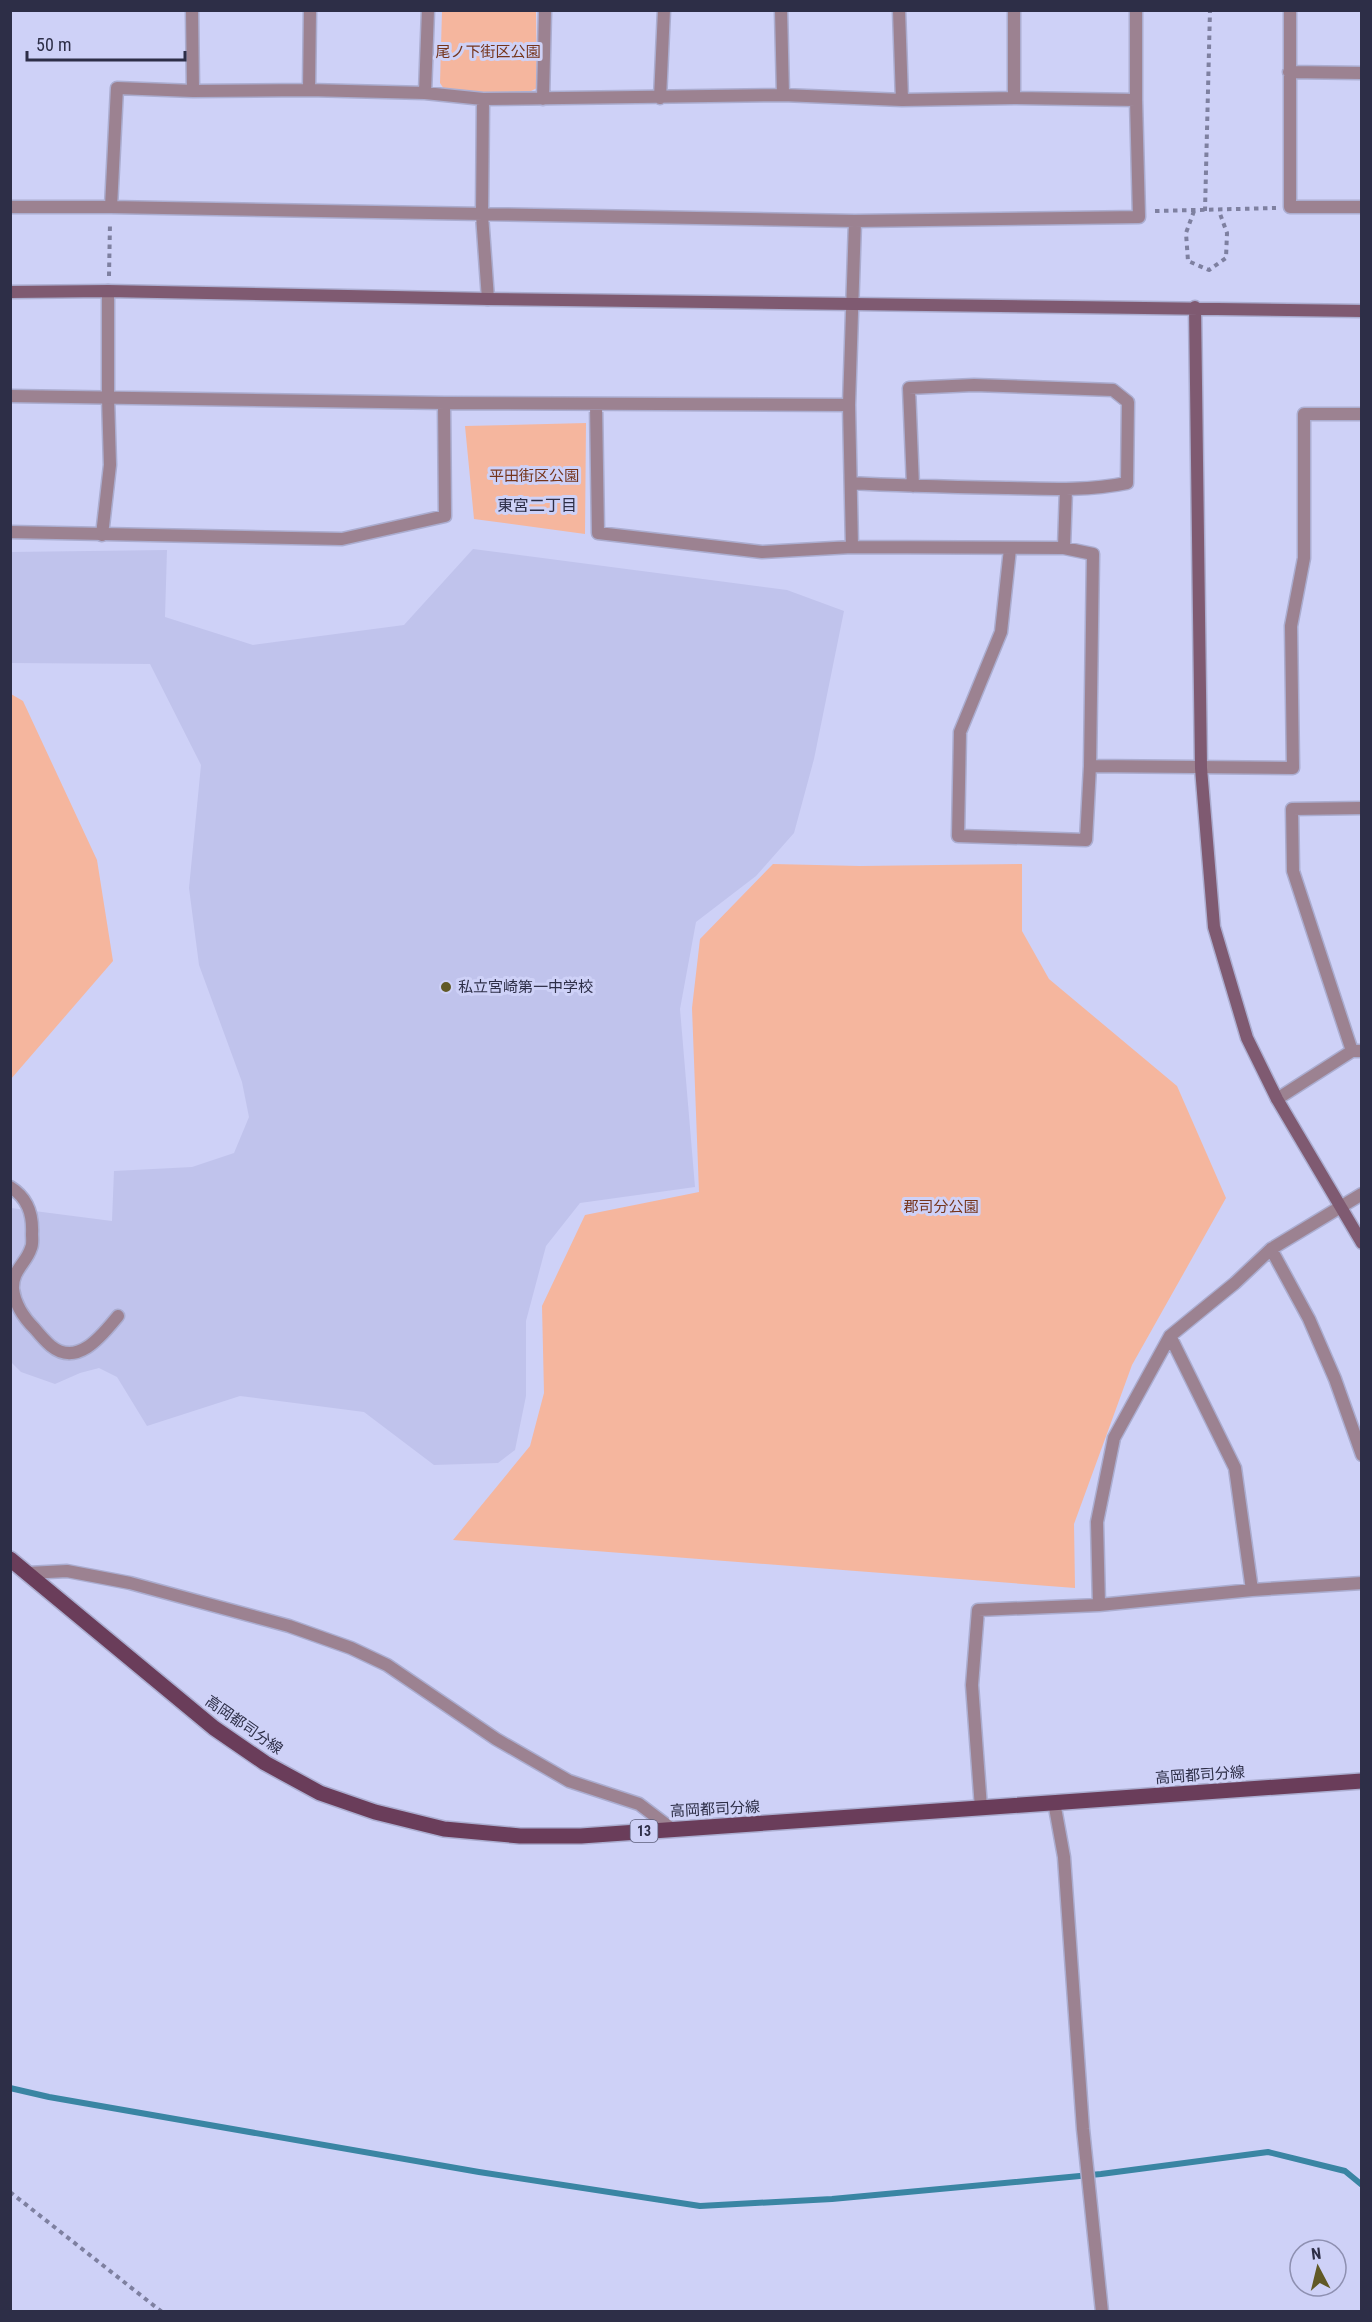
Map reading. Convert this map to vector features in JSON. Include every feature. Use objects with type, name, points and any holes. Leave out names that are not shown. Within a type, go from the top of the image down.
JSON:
[{"type":"main road","name":"高岡都司分線","points":[[10,1559],[214,1728],[265,1763],[320,1793],[375,1812],[444,1829],[520,1836],[581,1836],[1362,1781]]},
{"type":"street","points":[[192,10],[193,91]]},
{"type":"street","points":[[309,90],[310,10]]},
{"type":"street","points":[[425,93],[428,10]]},
{"type":"street","points":[[543,99],[544,10]]},
{"type":"street","points":[[660,98],[664,10]]},
{"type":"street","points":[[781,10],[783,95]]},
{"type":"street","points":[[899,10],[902,100]]},
{"type":"street","points":[[1014,10],[1014,98]]},
{"type":"street","points":[[10,207],[855,221],[1139,218],[1136,10]]},
{"type":"street","points":[[1290,10],[1290,207],[1362,207]]},
{"type":"street","points":[[1289,72],[1362,73]]},
{"type":"street","points":[[111,207],[117,88],[425,93],[483,99],[783,95],[902,100],[1014,98],[1136,100]]},
{"type":"street","points":[[483,99],[482,215],[488,299]]},
{"type":"street","points":[[852,547],[849,405],[855,221]]},
{"type":"street","points":[[10,292],[108,291],[853,305],[1195,307],[1362,311]]},
{"type":"street","points":[[102,534],[110,465],[108,291]]},
{"type":"street","points":[[1195,307],[1201,768],[1214,927],[1247,1038],[1277,1099],[1362,1244]]},
{"type":"street","points":[[851,483],[913,486],[1066,489],[1103,488],[1127,483],[1128,402],[1113,390],[974,385],[909,388],[913,486]]},
{"type":"street","points":[[10,396],[444,403],[849,405]]},
{"type":"street","points":[[10,532],[342,539],[445,516],[444,403]]},
{"type":"street","points":[[596,404],[598,533],[762,552],[852,547],[1064,548],[1093,554],[1090,766],[1086,840],[958,836],[960,732],[1001,632],[1010,549]]},
{"type":"street","points":[[1090,766],[1293,768],[1290,626],[1304,558],[1304,414],[1362,414]]},
{"type":"street","points":[[1064,548],[1066,489]]},
{"type":"street","points":[[1277,1099],[1357,1051],[1293,871],[1292,809],[1362,808]]},
{"type":"street","points":[[10,1187],[24,1197],[33,1225],[32,1248],[16,1271],[13,1291],[27,1322],[52,1347],[63,1352],[74,1353],[96,1342],[118,1316]]},
{"type":"street","points":[[1099,1605],[1097,1522],[1114,1438],[1170,1335],[1235,1283],[1271,1249],[1362,1194]]},
{"type":"street","points":[[1271,1249],[1309,1319],[1335,1379],[1362,1455]]},
{"type":"street","points":[[1170,1335],[1235,1468],[1252,1590]]},
{"type":"street","points":[[28,1573],[67,1571],[130,1582],[289,1626],[351,1648],[387,1665],[496,1739],[558,1775],[639,1804],[672,1829]]},
{"type":"street","points":[[981,1808],[972,1685],[978,1610],[1099,1605],[1252,1590],[1362,1583]]},
{"type":"street","points":[[1054,1802],[1064,1857],[1083,2129],[1102,2312]]},
{"type":"path","points":[[1205,211],[1210,10]]},
{"type":"path","points":[[108,291],[111,207]]},
{"type":"path","points":[[1139,212],[1290,207]]},
{"type":"path","points":[[1194,211],[1186,233],[1188,261],[1209,270],[1226,258],[1227,232],[1219,211]]},
{"type":"path","points":[[10,2192],[162,2312]]},
{"type":"shaded area","name":"私立宮崎第一中学校","points":[[473,549],[787,590],[844,611],[814,759],[794,833],[756,876],[696,922],[680,1009],[695,1187],[580,1203],[546,1246],[526,1321],[526,1396],[515,1450],[498,1463],[434,1465],[364,1412],[240,1396],[147,1426],[117,1377],[99,1368],[55,1384],[21,1372],[11,1362],[11,1208],[112,1221],[114,1171],[192,1167],[234,1153],[249,1117],[242,1082],[199,965],[189,888],[201,765],[150,664],[11,663],[10,552],[167,550],[165,617],[253,645],[404,625]]},
{"type":"green space","name":"尾ノ下街区公園","points":[[442,11],[536,11],[537,88],[527,93],[446,92],[440,83]]},
{"type":"green space","name":"平田街区公園","points":[[586,423],[585,534],[474,519],[465,426]]},
{"type":"green space","points":[[11,694],[23,701],[97,860],[113,961],[11,1079]]},
{"type":"green space","name":"郡司分公園","points":[[773,864],[860,866],[1022,864],[1022,931],[1049,979],[1177,1086],[1226,1198],[1132,1365],[1074,1524],[1075,1588],[453,1540],[530,1446],[544,1393],[542,1306],[585,1215],[699,1192],[692,1008],[700,939]]},
{"type":"waterway","points":[[10,2088],[49,2097],[479,2172],[700,2206],[832,2199],[1101,2174],[1268,2152],[1345,2171],[1362,2185]]},
{"type":"place","name":"私立宮崎第一中学校","points":[[446,987]]},
{"type":"district","name":"東宮二丁目","points":[[537,505]]}]
